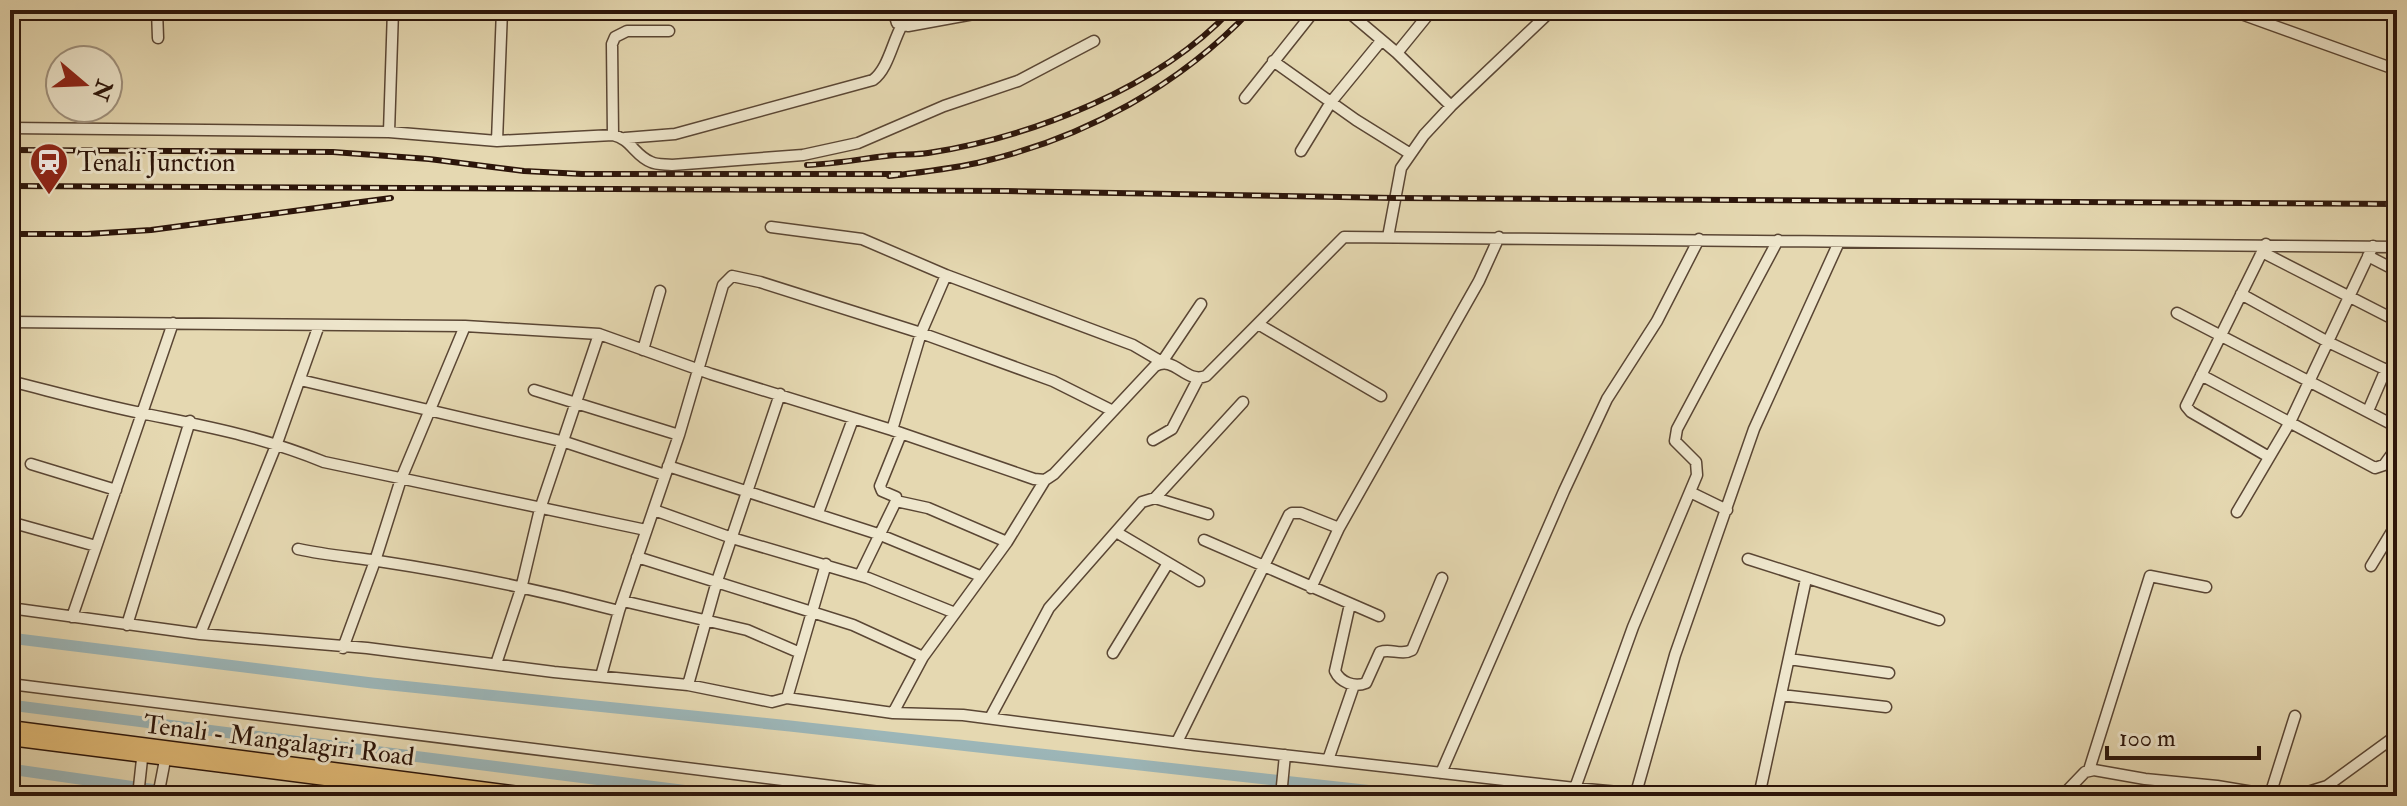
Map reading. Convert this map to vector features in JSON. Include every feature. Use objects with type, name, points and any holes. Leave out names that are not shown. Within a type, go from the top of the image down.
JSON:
[{"type":"main road","name":"Tenali - Mangalagiri Road","points":[[10,727],[143,754]]},
{"type":"main road","name":"Tenali - Mangalagiri Road","points":[[10,739],[542,796]]},
{"type":"main road","name":"Tenali - Mangalagiri Road","points":[[166,756],[458,796]]},
{"type":"street","points":[[157,10],[158,38]]},
{"type":"street","points":[[389,132],[393,10]]},
{"type":"street","points":[[497,141],[502,10]]},
{"type":"street","points":[[893,10],[894,19],[902,25]]},
{"type":"street","points":[[10,128],[389,132],[497,141],[675,134],[873,80],[882,73],[891,44],[902,25],[935,16],[984,10]]},
{"type":"street","points":[[1245,98],[1315,10]]},
{"type":"street","points":[[1346,10],[1359,14],[1381,41],[1451,106]]},
{"type":"street","points":[[1397,53],[1432,10]]},
{"type":"street","points":[[1388,237],[1401,168],[1409,153],[1451,106],[1552,10]]},
{"type":"street","points":[[2230,10],[2397,70]]},
{"type":"street","points":[[669,31],[627,31],[615,37],[612,44],[619,137],[653,163],[672,165],[803,155],[858,143],[931,111],[1018,81],[1094,41]]},
{"type":"street","points":[[1301,151],[1331,102],[1381,41]]},
{"type":"street","points":[[1273,61],[1409,153]]},
{"type":"street","points":[[771,227],[849,236],[883,247],[946,275],[1133,345],[1198,379],[1206,376],[1344,237],[1778,240],[2371,251],[2397,247]]},
{"type":"street","points":[[1311,588],[1339,528],[1479,281],[1499,237]]},
{"type":"street","points":[[1441,773],[1607,399],[1663,311],[1699,239]]},
{"type":"street","points":[[1575,788],[1633,627],[1698,468],[1675,441],[1677,429],[1778,240]]},
{"type":"street","points":[[1636,793],[1675,655],[1757,420],[1839,242]]},
{"type":"street","points":[[2264,248],[2186,402],[2188,410],[2269,457]]},
{"type":"street","points":[[2264,248],[2397,321]]},
{"type":"street","points":[[2371,251],[2397,271]]},
{"type":"street","points":[[2237,512],[2290,422],[2371,251]]},
{"type":"street","points":[[860,575],[896,501],[895,496],[882,491],[880,486],[897,432],[921,333],[946,275]]},
{"type":"street","points":[[601,676],[621,606],[679,435],[723,285],[732,276],[921,333],[1053,381],[1113,411]]},
{"type":"street","points":[[643,350],[660,291]]},
{"type":"street","points":[[2241,294],[2328,342],[2394,371],[2368,411]]},
{"type":"street","points":[[893,713],[923,657],[1007,542],[1045,480],[1162,362],[1201,304]]},
{"type":"street","points":[[2177,313],[2397,427]]},
{"type":"street","points":[[10,322],[465,326],[599,334],[1034,479],[1045,480]]},
{"type":"street","points":[[72,617],[173,323]]},
{"type":"street","points":[[1258,324],[1381,396]]},
{"type":"street","points":[[200,634],[277,443],[319,325]]},
{"type":"street","points":[[343,648],[401,479],[465,326]]},
{"type":"street","points":[[496,664],[521,589],[540,509],[599,334]]},
{"type":"street","points":[[2201,375],[2375,468],[2384,465],[2397,447]]},
{"type":"street","points":[[1153,440],[1172,429],[1198,379]]},
{"type":"street","points":[[300,380],[565,442],[746,491],[878,534],[980,576]]},
{"type":"street","points":[[10,381],[277,443],[324,462],[646,530]]},
{"type":"street","points":[[534,390],[679,435]]},
{"type":"street","points":[[688,685],[717,581],[780,394]]},
{"type":"street","points":[[990,718],[1049,608],[1142,502],[1155,498],[1243,402]]},
{"type":"street","points":[[818,513],[853,419]]},
{"type":"street","points":[[127,625],[190,421]]},
{"type":"street","points":[[31,464],[116,490]]},
{"type":"street","points":[[1690,492],[1727,510]]},
{"type":"street","points":[[1155,498],[1208,514]]},
{"type":"street","points":[[896,501],[928,508],[1007,542]]},
{"type":"street","points":[[654,510],[732,538],[860,575],[955,613]]},
{"type":"street","points":[[1177,742],[1292,513],[1301,513],[1339,528]]},
{"type":"street","points":[[10,522],[96,546]]},
{"type":"street","points":[[2371,566],[2397,523]]},
{"type":"street","points":[[1116,532],[1199,581]]},
{"type":"street","points":[[1204,540],[1379,616]]},
{"type":"street","points":[[298,549],[705,620],[747,630],[798,652]]},
{"type":"street","points":[[637,557],[853,625],[923,657]]},
{"type":"street","points":[[1748,559],[1939,620]]},
{"type":"street","points":[[1113,653],[1168,563]]},
{"type":"street","points":[[787,698],[826,564]]},
{"type":"street","points":[[2062,796],[2089,770],[2150,576],[2206,587]]},
{"type":"street","points":[[1350,604],[1335,671],[1341,680],[1354,685],[1366,683],[1380,652],[1406,653],[1412,650],[1442,578]]},
{"type":"street","points":[[1759,796],[1806,579]]},
{"type":"street","points":[[10,608],[200,634],[367,648],[688,685],[772,702],[787,698],[893,713],[990,718],[1328,760],[1662,796]]},
{"type":"street","points":[[1789,659],[1889,673]]},
{"type":"street","points":[[10,684],[912,796]]},
{"type":"street","points":[[1328,760],[1354,685]]},
{"type":"street","points":[[1781,695],[1886,707]]},
{"type":"street","points":[[2089,770],[2227,792],[2274,795],[2295,716]]},
{"type":"street","points":[[2295,796],[2327,786],[2397,735]]},
{"type":"street","points":[[138,796],[143,754]]},
{"type":"street","points":[[1281,796],[1285,755]]},
{"type":"street","points":[[158,796],[166,756]]},
{"type":"street","points":[[2327,786],[2348,796]]},
{"type":"street","points":[[1997,796],[2021,796]]},
{"type":"waterway","points":[[10,638],[372,683],[1418,796]]},
{"type":"waterway","points":[[10,705],[728,796]]},
{"type":"waterway","points":[[10,769],[198,796]]},
{"type":"railway","points":[[807,165],[928,153],[1009,135],[1050,121],[1091,105],[1167,63],[1201,38],[1231,10]]},
{"type":"railway","points":[[889,176],[985,161],[1023,151],[1095,122],[1129,105],[1194,62],[1251,10]]},
{"type":"railway","points":[[10,150],[333,152],[582,174],[900,174]]},
{"type":"railway","points":[[10,186],[1006,191],[1395,198],[2397,204]]},
{"type":"railway","points":[[10,234],[151,230],[391,198]]},
{"type":"place","name":"Tenali Junction","points":[[49,196]]}]
